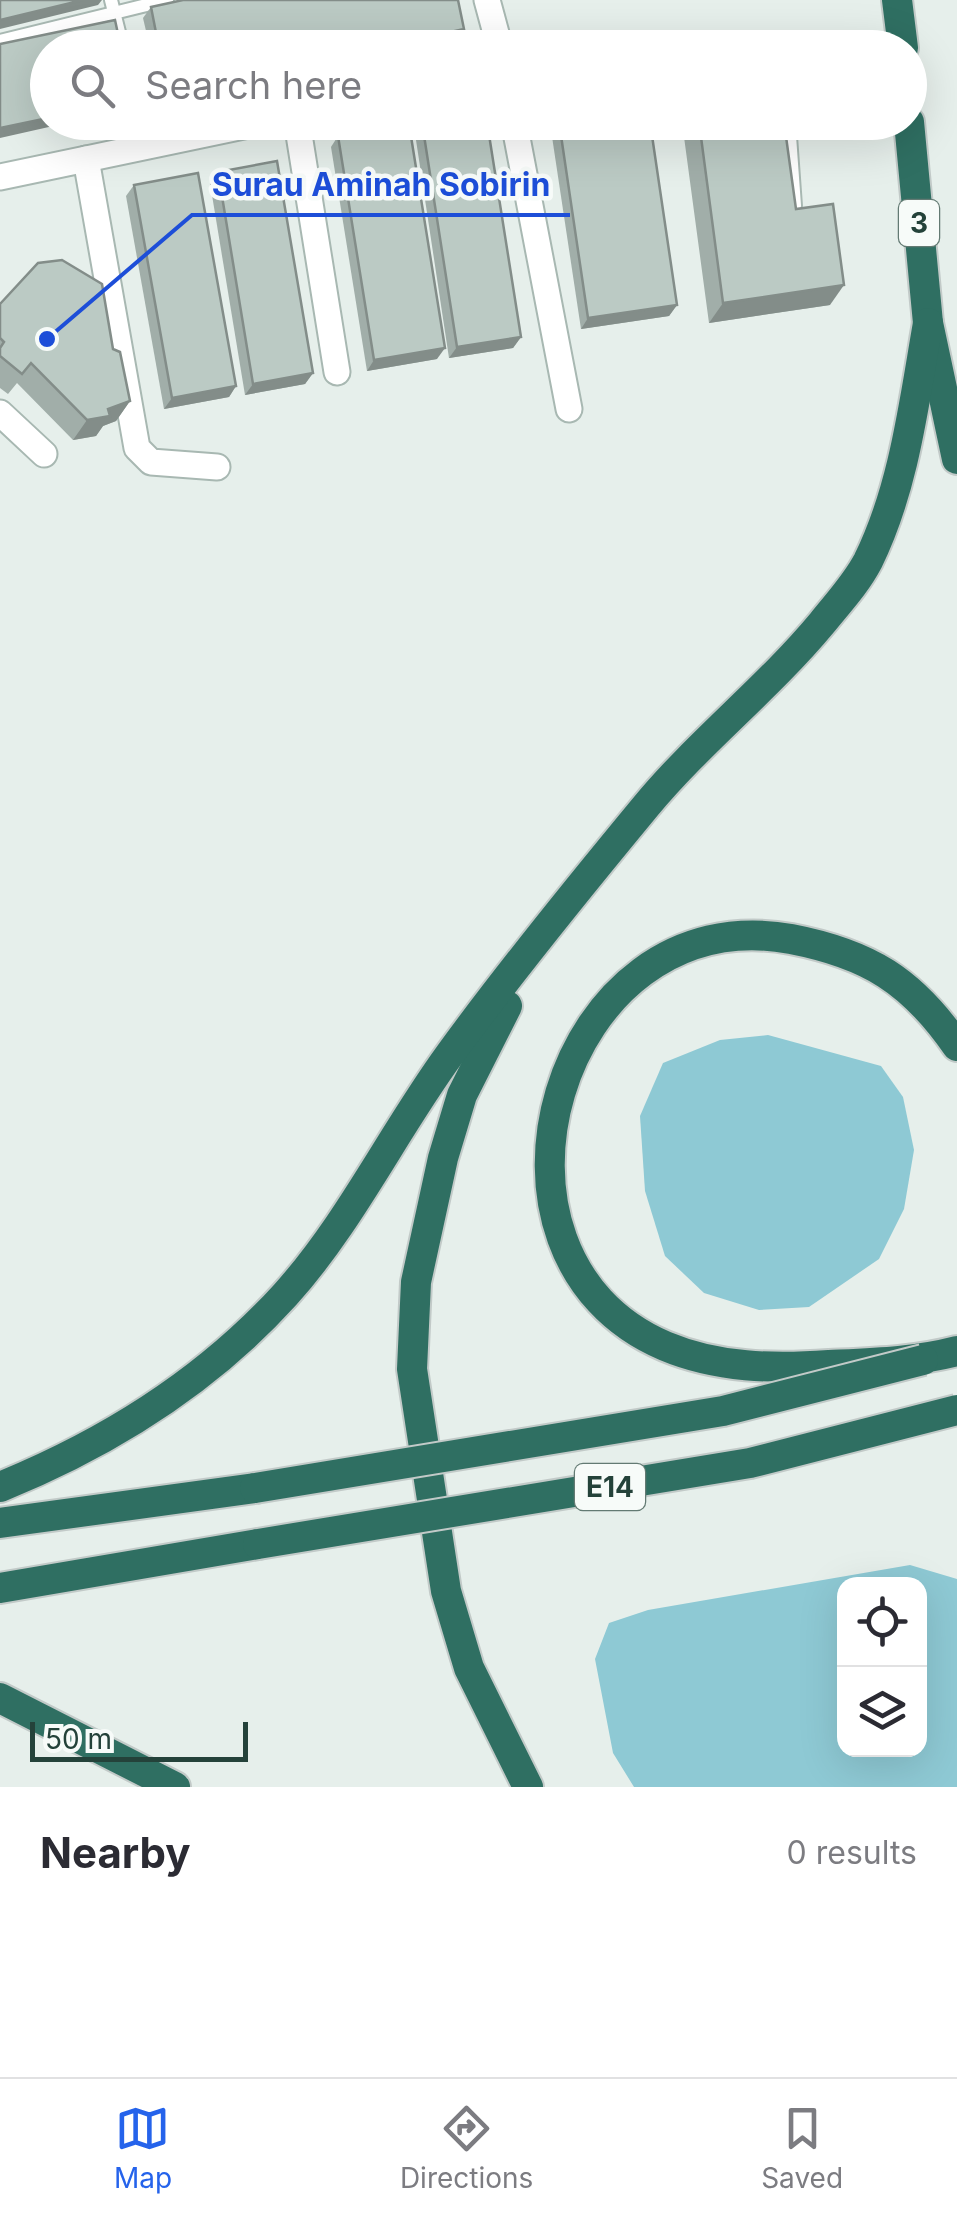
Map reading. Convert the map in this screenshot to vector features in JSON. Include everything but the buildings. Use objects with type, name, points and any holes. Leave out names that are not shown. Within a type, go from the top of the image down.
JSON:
[{"type":"highway","points":[[897,0],[900,30]]},
{"type":"highway","name":"3","points":[[911,140],[928,323],[957,460]]},
{"type":"highway","points":[[0,1486],[63,1461],[152,1411],[226,1351],[285,1295],[343,1218],[449,1056],[565,904],[647,804],[804,646],[867,563],[896,483],[928,323]]},
{"type":"highway","points":[[528,1787],[469,1668],[446,1592],[412,1369],[416,1282],[462,1095],[485,1043],[565,904]]},
{"type":"highway","points":[[957,1046],[931,1008],[906,984],[823,945],[768,935],[723,936],[638,972],[603,1010],[574,1051],[556,1098],[548,1141],[551,1189],[578,1267],[601,1300],[628,1325],[666,1347],[707,1359],[779,1368],[923,1360],[957,1351]]},
{"type":"highway","name":"E14","points":[[0,1523],[254,1488],[723,1411],[923,1360]]},
{"type":"highway","name":"E14","points":[[0,1588],[750,1464],[957,1410]]},
{"type":"highway","points":[[0,1698],[174,1787]]},
{"type":"street","points":[[487,0],[495,30]]},
{"type":"street","points":[[0,176],[86,159],[131,140]]},
{"type":"street","points":[[300,140],[337,372]]},
{"type":"street","points":[[517,140],[568,409]]},
{"type":"street","points":[[86,159],[138,448],[151,462],[217,467]]},
{"type":"street","points":[[0,413],[44,454]]},
{"type":"lane","points":[[36,30],[112,7],[168,0]]},
{"type":"lane","points":[[0,41],[30,32]]},
{"type":"lane","points":[[790,140],[795,206]]},
{"type":"water","points":[[768,1035],[881,1066],[903,1097],[914,1150],[904,1209],[879,1259],[809,1307],[759,1310],[704,1293],[665,1256],[645,1191],[640,1116],[663,1063],[720,1040]]},
{"type":"water","points":[[910,1565],[957,1579],[957,1787],[634,1787],[613,1753],[595,1659],[609,1623],[648,1610],[837,1578],[837,1757],[927,1757],[927,1577],[840,1577]]},
{"type":"place","name":"Surau Aminah Sobirin","points":[[47,339]]}]
